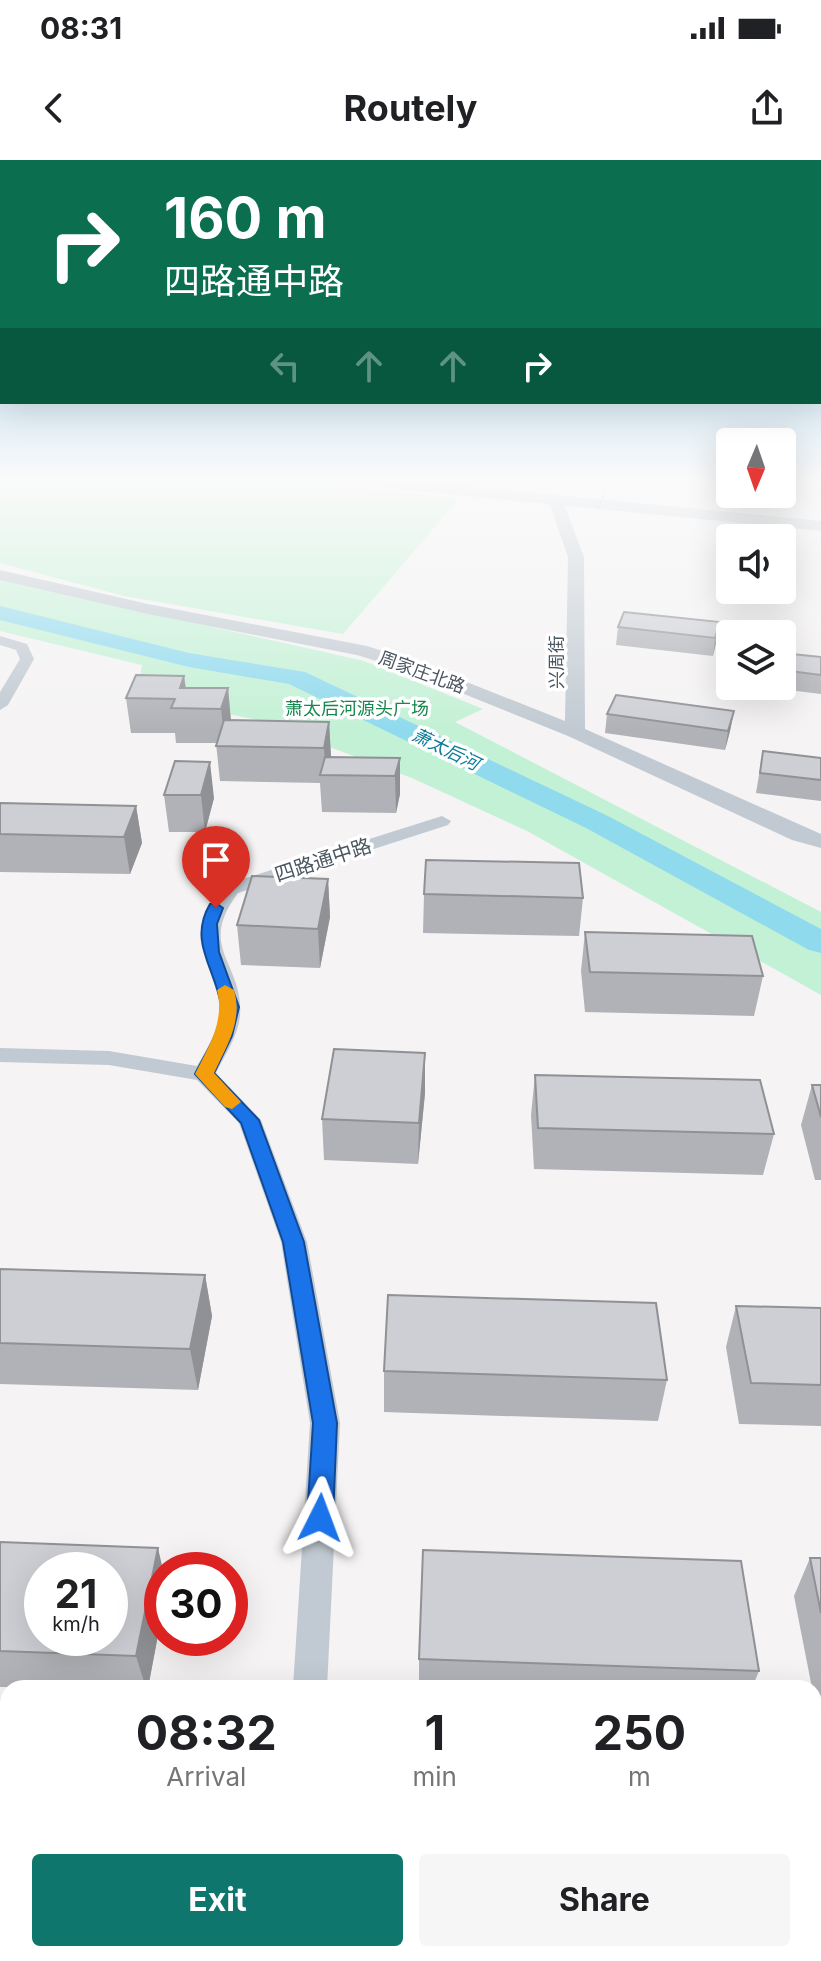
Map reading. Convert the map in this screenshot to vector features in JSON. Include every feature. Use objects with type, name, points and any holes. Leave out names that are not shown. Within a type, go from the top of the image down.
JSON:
[{"type":"street","name":"兴周街","points":[[575,732],[576,563]]},
{"type":"street","name":"周家庄北路","points":[[0,575],[148,609],[361,650],[408,665],[575,732],[800,835],[821,841]]},
{"type":"street","points":[[0,640],[22,647],[27,659],[0,705]]},
{"type":"street","name":"四路通中路","points":[[204,1074],[223,1036],[230,1007],[211,952],[209,924],[216,908],[231,889],[442,821]]},
{"type":"street","points":[[0,1055],[109,1058],[204,1074],[249,1120],[294,1242],[325,1423],[310,1680]]},
{"type":"green space","points":[[0,563],[404,563],[343,634],[124,596]]},
{"type":"green space","name":"萧太后河源头广场","points":[[0,579],[364,661],[483,709],[455,722],[821,912],[821,995],[527,831],[412,778],[258,720],[137,696],[142,665],[0,631]]},
{"type":"building","points":[[624,612],[716,622],[716,635],[715,638],[618,627]]},
{"type":"building","points":[[796,654],[821,657],[821,675],[796,672]]},
{"type":"building","points":[[136,675],[184,676],[180,688],[228,688],[221,709],[171,708],[175,699],[126,698]]},
{"type":"building","points":[[616,695],[734,711],[728,731],[607,714]]},
{"type":"building","points":[[224,720],[329,722],[324,748],[216,746]]},
{"type":"building","points":[[763,751],[821,758],[821,780],[760,773]]},
{"type":"building","points":[[325,757],[400,758],[395,776],[320,775]]},
{"type":"building","points":[[175,761],[210,762],[201,795],[164,795]]},
{"type":"building","points":[[0,803],[136,806],[124,837],[0,834]]},
{"type":"building","points":[[426,860],[579,863],[583,898],[424,894]]},
{"type":"building","points":[[252,876],[328,879],[318,929],[237,925]]},
{"type":"building","points":[[585,932],[752,936],[763,976],[590,972]]},
{"type":"building","points":[[334,1049],[425,1053],[419,1123],[322,1119]]},
{"type":"building","points":[[535,1075],[760,1080],[774,1134],[538,1128]]},
{"type":"building","points":[[812,1085],[821,1085],[821,1117]]},
{"type":"building","points":[[0,1269],[205,1275],[190,1349],[0,1343]]},
{"type":"building","points":[[388,1295],[656,1303],[667,1380],[384,1371]]},
{"type":"building","points":[[736,1306],[821,1308],[821,1385],[751,1383]]},
{"type":"building","points":[[0,1542],[158,1548],[157,1552],[144,1552],[144,1617],[136,1656],[128,1656],[128,1552],[24,1552],[24,1652],[0,1651]]},
{"type":"building","points":[[423,1550],[741,1561],[759,1671],[419,1659]]},
{"type":"building","points":[[810,1558],[821,1558],[821,1613]]},
{"type":"waterway","name":"萧太后河","points":[[0,613],[189,660],[296,677],[597,822],[821,943]]},
{"type":"slow traffic","points":[[225,990],[230,1007],[223,1036],[204,1074],[232,1102]]},
{"type":"route","points":[[216,908],[209,924],[211,952],[230,1007],[223,1036],[204,1074],[249,1120],[294,1242],[325,1423],[320,1518]]}]
